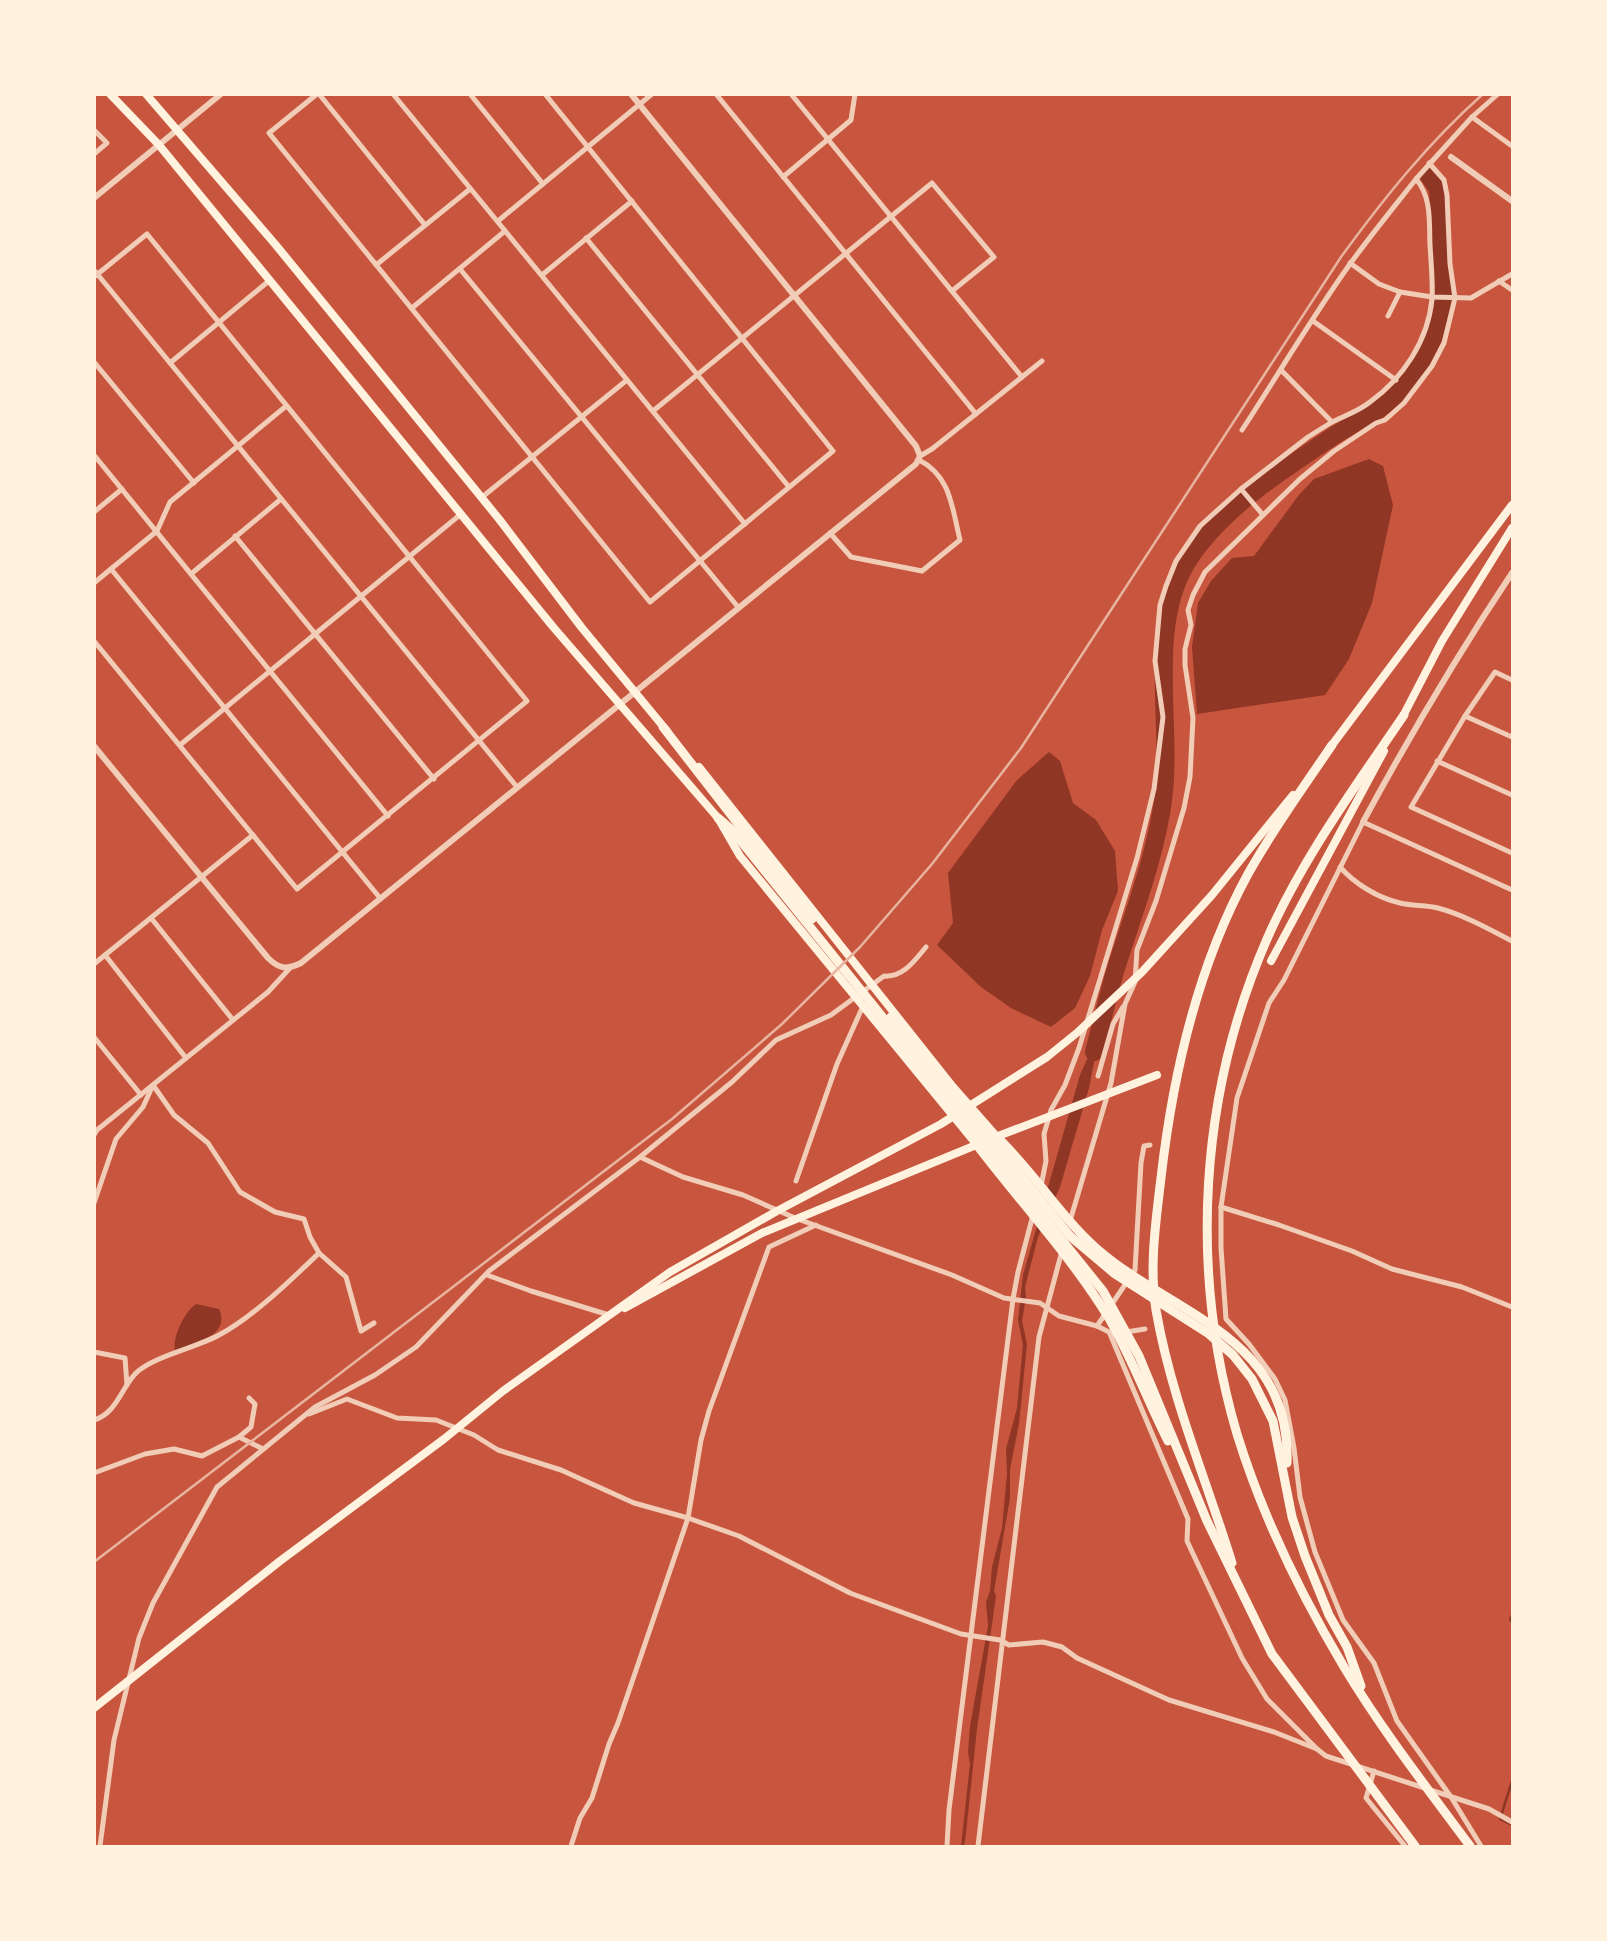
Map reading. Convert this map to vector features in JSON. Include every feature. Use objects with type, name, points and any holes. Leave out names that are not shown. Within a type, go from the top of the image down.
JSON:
[{"type":"highway","points":[[1404,715],[1302,871],[1253,971],[1222,1076],[1214,1115],[1207,1198],[1207,1249],[1212,1314],[1227,1398],[1264,1508],[1345,1668],[1373,1712],[1470,1846]]},
{"type":"highway","points":[[663,727],[825,941],[1102,1291],[1139,1356],[1193,1489]]},
{"type":"highway","points":[[1242,1595],[1184,1416],[1160,1329],[1154,1269],[1158,1200],[1180,1060],[1197,996],[1218,936],[1264,846],[1332,745]]},
{"type":"highway","points":[[718,818],[732,830],[1070,1236],[1115,1274],[1209,1334],[1243,1366],[1273,1420],[1292,1517],[1316,1586],[1347,1647],[1364,1698]]},
{"type":"highway","points":[[997,1137],[1095,1247],[1122,1268],[1206,1320],[1243,1350],[1253,1362],[1270,1387],[1281,1414],[1287,1455],[1286,1487]]},
{"type":"highway","points":[[976,1145],[1067,1257],[1110,1320],[1272,1654],[1415,1846]]},
{"type":"main road","points":[[110,94],[159,145],[554,628],[718,818]]},
{"type":"main road","points":[[146,94],[275,244],[538,568],[582,628],[663,727]]},
{"type":"main road","points":[[94,1707],[503,1391],[670,1272],[954,1116],[1046,1057],[1079,1032],[1142,972],[1212,895],[1332,745],[1513,505]]},
{"type":"main road","points":[[1271,961],[1442,641],[1513,528]]},
{"type":"main road","points":[[825,941],[997,1137]]},
{"type":"main road","points":[[825,941],[976,1145]]},
{"type":"main road","points":[[610,1315],[639,1302],[729,1249],[795,1218],[1157,1074]]},
{"type":"street","points":[[94,198],[221,94]]},
{"type":"street","points":[[425,225],[318,94],[269,133],[650,602],[833,451],[743,336],[545,94]]},
{"type":"street","points":[[393,94],[745,524]]},
{"type":"street","points":[[470,94],[543,184]]},
{"type":"street","points":[[631,94],[916,446],[919,458],[932,467],[944,481],[960,540],[922,571],[851,557],[830,533]]},
{"type":"street","points":[[498,221],[652,94]]},
{"type":"street","points":[[716,94],[976,414]]},
{"type":"street","points":[[792,94],[1022,377]]},
{"type":"street","points":[[783,177],[851,120],[855,94]]},
{"type":"street","points":[[1242,430],[1350,263],[1429,163],[1472,117],[1498,94]]},
{"type":"street","points":[[1472,117],[1513,146]]},
{"type":"street","points":[[94,130],[107,143],[94,154]]},
{"type":"street","points":[[1451,157],[1513,201]]},
{"type":"street","points":[[1098,1076],[1113,1024],[1135,982],[1138,950],[1178,828],[1190,777],[1193,718],[1185,649],[1191,625],[1188,610],[1193,595],[1205,572],[1300,479],[1334,451],[1385,419],[1404,403],[1433,366],[1444,343],[1452,298],[1447,195],[1444,180],[1429,163]]},
{"type":"street","points":[[947,1846],[1018,1272],[1043,1177],[1046,1161],[1044,1134],[1051,1110],[1079,1048],[1137,858],[1154,789],[1163,718],[1155,661],[1160,605],[1176,561],[1200,526],[1241,489],[1308,437],[1368,404],[1396,380],[1418,347],[1435,297],[1429,207],[1425,190],[1416,179]]},
{"type":"street","points":[[653,411],[932,183],[994,257],[952,291]]},
{"type":"street","points":[[376,265],[470,189]]},
{"type":"street","points":[[542,275],[632,201]]},
{"type":"street","points":[[412,308],[505,231]]},
{"type":"street","points":[[94,640],[297,889],[434,779],[479,742],[527,701],[285,407],[147,234],[96,274],[479,742],[517,787]]},
{"type":"street","points":[[586,238],[789,487]]},
{"type":"street","points":[[1350,263],[1378,284],[1400,292],[1435,297],[1471,298],[1513,274]]},
{"type":"street","points":[[460,269],[738,607]]},
{"type":"street","points":[[170,363],[270,280]]},
{"type":"street","points":[[1499,281],[1513,290]]},
{"type":"street","points":[[1388,316],[1400,292]]},
{"type":"street","points":[[1313,321],[1396,380]]},
{"type":"street","points":[[95,1131],[268,992],[290,968],[300,963],[912,468],[919,458],[1042,361]]},
{"type":"street","points":[[94,362],[194,483]]},
{"type":"street","points":[[1281,370],[1332,422]]},
{"type":"street","points":[[481,498],[627,380]]},
{"type":"street","points":[[94,583],[157,531],[170,502],[285,407]]},
{"type":"street","points":[[94,455],[388,816]]},
{"type":"street","points":[[94,512],[122,489]]},
{"type":"street","points":[[1241,489],[1263,515]]},
{"type":"street","points":[[191,574],[281,499]]},
{"type":"street","points":[[180,745],[461,514]]},
{"type":"street","points":[[235,536],[434,779]]},
{"type":"street","points":[[111,569],[380,898]]},
{"type":"street","points":[[1481,1846],[1451,1797],[1397,1721],[1374,1663],[1343,1620],[1332,1596],[1315,1552],[1300,1497],[1294,1448],[1284,1400],[1276,1379],[1249,1343],[1226,1319],[1221,1207],[1237,1098],[1269,1003],[1417,724],[1472,633],[1513,573]]},
{"type":"street","points":[[1513,680],[1495,672],[1465,716],[1411,807],[1513,853]]},
{"type":"street","points":[[1465,716],[1513,737]]},
{"type":"street","points":[[94,746],[268,958],[280,967],[290,968]]},
{"type":"street","points":[[1437,761],[1513,795]]},
{"type":"street","points":[[1363,822],[1513,891]]},
{"type":"street","points":[[94,964],[253,835]]},
{"type":"street","points":[[1340,867],[1351,880],[1381,896],[1398,903],[1438,908],[1485,926],[1513,942]]},
{"type":"street","points":[[151,918],[233,1020]]},
{"type":"street","points":[[100,1846],[98,1836],[114,1740],[139,1638],[153,1603],[217,1487],[326,1399],[375,1376],[416,1347],[487,1275],[640,1157],[732,1082],[776,1040],[831,1015],[884,976],[893,977],[910,966],[926,947]]},
{"type":"street","points":[[106,955],[186,1058]]},
{"type":"street","points":[[796,1181],[837,1064],[865,1001],[865,990]]},
{"type":"street","points":[[978,1846],[1040,1337],[1083,1171],[1111,1083],[1125,1004]]},
{"type":"street","points":[[94,1037],[141,1095]]},
{"type":"street","points":[[94,1203],[116,1139],[143,1108],[153,1085]]},
{"type":"street","points":[[153,1085],[174,1115],[208,1143],[240,1192],[275,1212],[304,1219],[319,1253],[346,1277],[361,1331],[374,1322]]},
{"type":"street","points":[[1097,1326],[1135,1270],[1141,1163],[1144,1146],[1150,1145]]},
{"type":"street","points":[[1220,1152],[1228,1153]]},
{"type":"street","points":[[640,1157],[683,1177],[743,1195],[777,1211],[952,1275],[1004,1298],[1040,1303],[1059,1316],[1097,1326],[1110,1334],[1188,1519],[1187,1541],[1242,1658],[1267,1699],[1326,1756],[1489,1809],[1513,1822]]},
{"type":"street","points":[[1221,1207],[1352,1251],[1392,1269],[1462,1287],[1513,1307]]},
{"type":"street","points":[[571,1846],[580,1818],[596,1786],[608,1744],[618,1723],[688,1518],[701,1440],[709,1411],[769,1247],[816,1225]]},
{"type":"street","points":[[94,1420],[106,1415],[136,1373],[151,1362],[195,1346],[237,1325],[283,1288],[319,1253]]},
{"type":"street","points":[[487,1275],[610,1315]]},
{"type":"street","points":[[1110,1334],[1145,1329]]},
{"type":"street","points":[[94,1352],[125,1358],[127,1385]]},
{"type":"street","points":[[94,1472],[145,1454],[174,1449],[202,1456],[239,1437],[251,1427],[255,1417],[255,1404],[249,1398]]},
{"type":"street","points":[[306,1415],[347,1399],[397,1418],[436,1420],[507,1453],[561,1470],[634,1503],[739,1536],[850,1593],[974,1636],[1001,1640],[1009,1645],[1043,1642],[1062,1647],[1077,1658],[1170,1700],[1274,1732],[1317,1749]]},
{"type":"street","points":[[239,1437],[263,1449]]},
{"type":"street","points":[[1374,1772],[1366,1798],[1405,1846]]},
{"type":"shaded area","points":[[1369,459],[1383,466],[1393,505],[1372,603],[1349,659],[1325,695],[1197,714],[1192,647],[1198,603],[1211,581],[1232,558],[1254,556],[1298,496],[1314,479]]},
{"type":"shaded area","points":[[1049,752],[1060,761],[1073,803],[1096,820],[1115,851],[1118,891],[1102,930],[1090,976],[1075,1008],[1051,1027],[1011,1008],[981,987],[937,945],[953,923],[948,873],[1017,780]]},
{"type":"shaded area","points":[[1100,1031],[1089,1088],[1060,1187],[1038,1237],[1025,1287],[1022,1321],[1027,1344],[1019,1424],[1010,1469],[1010,1498],[994,1591],[996,1596],[977,1729],[966,1833],[964,1846],[961,1846],[970,1764],[970,1726],[988,1626],[986,1602],[1002,1528],[1007,1474],[1006,1449],[1017,1408],[1023,1345],[1018,1320],[1023,1275],[1080,1075]]},
{"type":"shaded area","points":[[196,1304],[219,1309],[220,1326],[209,1337],[175,1351],[175,1339],[180,1325]]},
{"type":"waterway","points":[[1094,1052],[1114,976],[1147,871],[1161,813],[1165,782],[1164,653],[1167,621],[1174,592],[1186,564],[1199,545],[1233,509],[1292,464],[1390,401],[1419,366],[1433,339],[1444,296],[1438,189],[1429,176]]},
{"type":"waterway","points":[[1512,1615],[1512,1621]]},
{"type":"waterway","points":[[1512,1781],[1500,1819],[1512,1825]]},
{"type":"railway","points":[[94,1562],[672,1119],[782,1024],[860,947],[932,864],[1021,748],[1341,257],[1408,172],[1483,94]]}]
